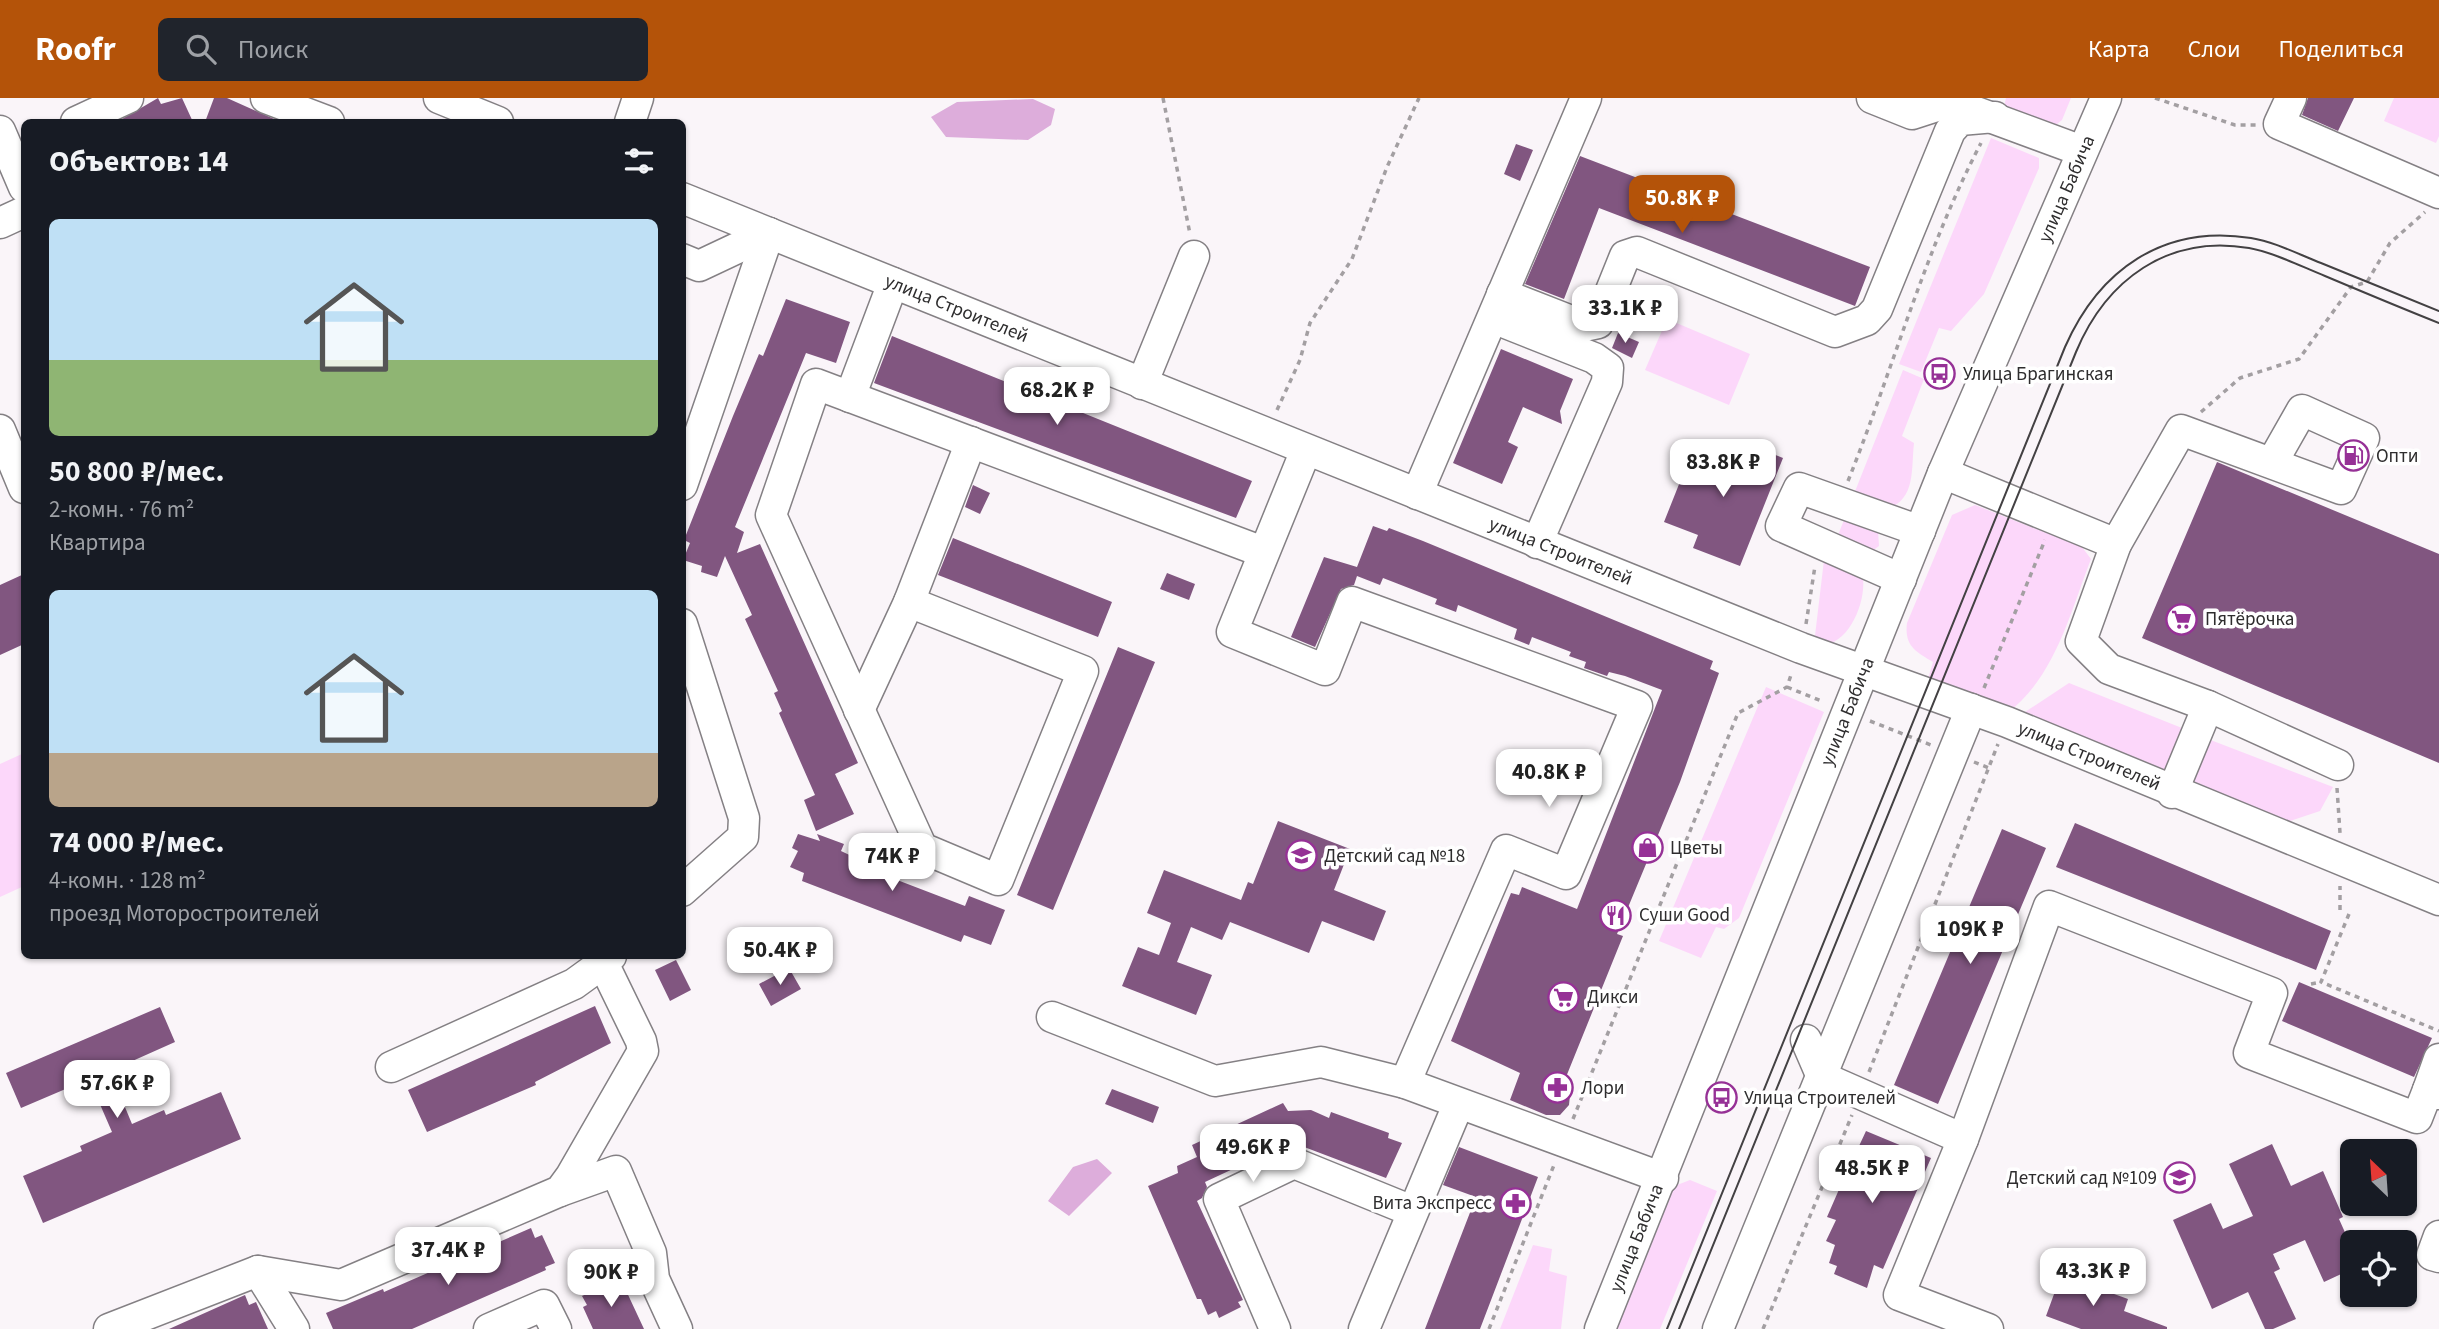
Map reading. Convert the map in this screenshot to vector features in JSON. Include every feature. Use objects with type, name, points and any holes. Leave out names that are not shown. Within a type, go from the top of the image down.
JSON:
[{"type":"street","points":[[82,119],[128,98]]},
{"type":"street","points":[[266,98],[321,119]]},
{"type":"street","points":[[439,98],[491,119]]},
{"type":"street","points":[[631,119],[638,98]]},
{"type":"street","points":[[1417,494],[1586,98]]},
{"type":"street","points":[[1872,98],[1912,114],[1950,100],[2082,151]]},
{"type":"street","name":"улица Бабича","points":[[1600,1329],[1663,1178],[1943,473],[2106,98]]},
{"type":"street","points":[[2285,111],[2437,192]]},
{"type":"street","points":[[1497,306],[1584,327],[1598,323],[1625,256],[1637,252],[1835,332],[1867,320],[1877,309],[1950,131],[1960,120],[1994,117]]},
{"type":"street","points":[[12,144],[21,176]]},
{"type":"street","name":"улица Строителей","points":[[686,200],[1801,648],[2007,722],[2172,793],[2439,900]]},
{"type":"street","points":[[0,223],[21,213]]},
{"type":"street","points":[[686,261],[699,266],[769,233]]},
{"type":"street","points":[[686,473],[769,233]]},
{"type":"street","points":[[1142,384],[1194,256]]},
{"type":"street","points":[[850,397],[893,283]]},
{"type":"street","points":[[1497,306],[1608,368],[1607,382],[1536,543]]},
{"type":"street","points":[[909,602],[1083,671],[998,880],[922,848],[771,515],[816,384],[1263,552]]},
{"type":"street","points":[[2273,461],[2181,429],[2116,544],[2081,641],[2109,668],[2208,706],[2338,765]]},
{"type":"street","points":[[0,430],[21,481]]},
{"type":"street","points":[[859,710],[909,602],[971,442]]},
{"type":"street","points":[[1306,450],[1232,632],[1325,670],[1352,603],[1637,706],[1566,874],[1506,850],[1405,1083]]},
{"type":"street","points":[[1943,473],[2116,544]]},
{"type":"street","points":[[1901,579],[1781,526],[1799,488],[1920,531]]},
{"type":"street","points":[[686,637],[744,818],[743,837],[686,887]]},
{"type":"street","points":[[2172,793],[2208,706]]},
{"type":"street","points":[[1718,1329],[1973,710]]},
{"type":"street","points":[[1988,1329],[1899,1295],[1963,1139],[2049,906],[2272,993],[2249,1053],[2417,1118],[2433,1092],[2439,1059]]},
{"type":"street","points":[[391,1067],[574,984],[604,959]]},
{"type":"street","points":[[560,1191],[643,1051],[605,959]]},
{"type":"street","points":[[1052,1017],[1215,1082],[1321,1062],[1405,1083],[1458,1105],[1663,1178]]},
{"type":"street","points":[[1806,1041],[1822,1077],[1963,1139]]},
{"type":"street","points":[[1363,1329],[1458,1105]]},
{"type":"street","points":[[1275,1329],[1219,1199],[1294,1163],[1412,1211]]},
{"type":"street","points":[[109,1329],[258,1271],[341,1285],[560,1191],[616,1171],[651,1253],[654,1279],[677,1329]]},
{"type":"street","points":[[2439,1236],[2432,1255],[2439,1257]]},
{"type":"street","points":[[258,1271],[294,1329]]},
{"type":"street","points":[[489,1329],[544,1305],[556,1329]]},
{"type":"path","points":[[1163,98],[1194,256]]},
{"type":"path","points":[[1267,434],[1300,359],[1310,324],[1352,259],[1387,167],[1419,98]]},
{"type":"path","points":[[2155,98],[2235,125],[2285,111]]},
{"type":"path","points":[[1840,501],[1967,171],[1994,117]]},
{"type":"path","points":[[2181,429],[2240,378],[2299,359],[2351,287],[2367,282],[2390,243],[2423,215],[2437,192]]},
{"type":"path","points":[[1973,710],[2053,518]]},
{"type":"path","points":[[1489,1329],[1738,713],[1787,687],[1801,648],[1815,563],[1824,543]]},
{"type":"path","points":[[1787,687],[1989,768]]},
{"type":"path","points":[[1763,1329],[1860,1094],[2007,722]]},
{"type":"path","points":[[2321,982],[2349,914]]},
{"type":"path","points":[[2311,984],[2321,982],[2439,1031]]},
{"type":"shaded area","points":[[2006,98],[2071,98],[2062,120],[2052,128],[2004,107]]},
{"type":"shaded area","points":[[2394,98],[2439,98],[2439,136],[2436,143],[2384,121]]},
{"type":"shaded area","points":[[1033,99],[1055,109],[1051,125],[1028,140],[946,137],[931,117],[957,102]]},
{"type":"shaded area","points":[[1991,138],[2039,158],[2039,168],[1984,294],[1951,331],[1939,328],[1921,372],[1899,364]]},
{"type":"shaded area","points":[[1667,319],[1750,354],[1729,405],[1645,370]]},
{"type":"shaded area","points":[[1903,370],[1924,379],[1902,436],[1914,443],[1908,490],[1897,504],[1888,509],[1854,494]]},
{"type":"shaded area","points":[[1975,505],[2082,547],[2091,559],[2068,622],[2049,663],[2023,699],[2006,714],[1927,682],[1933,662],[1912,647],[1907,637],[1907,623],[1952,515]]},
{"type":"shaded area","points":[[1846,515],[1878,531],[1879,546],[1871,552],[1836,540]]},
{"type":"shaded area","points":[[1824,560],[1862,573],[1863,584],[1859,609],[1853,622],[1846,632],[1826,645],[1814,644]]},
{"type":"shaded area","points":[[2069,683],[2182,728],[2170,766],[2164,772],[2019,716]]},
{"type":"shaded area","points":[[1766,687],[1824,712],[1739,918],[1724,929],[1716,927],[1701,958],[1659,941]]},
{"type":"shaded area","points":[[2208,739],[2333,787],[2320,811],[2287,822],[2187,781]]},
{"type":"shaded area","points":[[21,754],[21,887],[0,897],[0,764]]},
{"type":"shaded area","points":[[1097,1159],[1112,1173],[1069,1216],[1048,1201],[1073,1167]]},
{"type":"shaded area","points":[[1690,1180],[1717,1191],[1660,1329],[1613,1329],[1672,1187]]},
{"type":"shaded area","points":[[1533,1245],[1552,1249],[1549,1271],[1567,1276],[1561,1329],[1500,1329]]},
{"type":"building","points":[[158,98],[161,104],[182,98],[192,119],[122,119]]},
{"type":"building","points":[[214,98],[227,98],[274,119],[206,119]]},
{"type":"building","points":[[2308,98],[2354,98],[2338,131],[2302,115]]},
{"type":"building","points":[[1516,144],[1533,150],[1520,181],[1504,174]]},
{"type":"building","points":[[1580,156],[1870,267],[1855,306],[1599,208],[1564,299],[1525,284]]},
{"type":"building","points":[[786,299],[850,322],[836,363],[806,353],[735,527],[744,532],[737,553],[760,544],[858,763],[835,774],[854,814],[816,831],[804,800],[815,795],[779,713],[782,711],[774,693],[778,691],[745,619],[752,615],[725,556],[717,577],[701,572],[702,566],[686,561],[690,543],[686,541],[686,535],[759,354],[763,356]]},
{"type":"building","points":[[1618,333],[1639,342],[1632,358],[1612,348]]},
{"type":"building","points":[[892,336],[1252,481],[1236,518],[874,383]]},
{"type":"building","points":[[1501,349],[1573,379],[1560,411],[1562,424],[1523,407],[1508,442],[1518,447],[1502,484],[1453,463]]},
{"type":"building","points":[[1718,443],[1748,455],[1750,451],[1757,454],[1760,449],[1783,458],[1740,566],[1693,548],[1698,535],[1664,522],[1695,444],[1714,452]]},
{"type":"building","points":[[2217,462],[2439,554],[2439,763],[2142,638]]},
{"type":"building","points":[[973,485],[990,493],[980,514],[965,507]]},
{"type":"building","points":[[1373,526],[1387,531],[1389,528],[1423,541],[1713,661],[1710,669],[1719,673],[1680,782],[1617,934],[1623,936],[1564,1082],[1570,1095],[1569,1105],[1560,1115],[1546,1115],[1510,1100],[1520,1073],[1451,1041],[1511,893],[1519,895],[1522,887],[1577,909],[1662,690],[1625,676],[1609,672],[1607,676],[1584,668],[1586,662],[1569,656],[1571,652],[1532,637],[1529,645],[1514,639],[1517,629],[1458,605],[1456,612],[1435,604],[1437,599],[1383,578],[1380,585],[1357,576],[1354,585],[1341,589],[1315,647],[1291,637],[1324,557],[1357,567]]},
{"type":"building","points":[[953,538],[1112,602],[1098,637],[938,575]]},
{"type":"building","points":[[1167,573],[1195,584],[1189,600],[1160,589]]},
{"type":"building","points":[[21,575],[21,645],[0,655],[0,585]]},
{"type":"building","points":[[1118,647],[1155,662],[1053,910],[1017,895]]},
{"type":"building","points":[[1278,821],[1350,849],[1334,890],[1386,911],[1374,941],[1322,921],[1309,953],[1230,922],[1222,940],[1191,927],[1177,962],[1212,975],[1196,1015],[1122,986],[1138,947],[1159,955],[1171,923],[1147,913],[1164,870],[1241,900],[1248,882],[1253,884]]},
{"type":"building","points":[[2075,823],[2331,931],[2316,970],[2056,867]]},
{"type":"building","points":[[2002,829],[2046,848],[1938,1104],[1894,1085]]},
{"type":"building","points":[[798,834],[820,841],[817,834],[844,844],[841,851],[860,860],[858,865],[965,906],[969,896],[1005,910],[991,945],[964,935],[961,942],[802,881],[804,873],[790,867],[798,851],[792,848]]},
{"type":"building","points":[[676,960],[691,990],[670,1001],[655,970]]},
{"type":"building","points":[[789,968],[801,989],[771,1006],[759,984]]},
{"type":"building","points":[[2299,982],[2432,1038],[2414,1077],[2282,1021]]},
{"type":"building","points":[[595,1006],[611,1043],[535,1082],[536,1085],[427,1132],[408,1090]]},
{"type":"building","points":[[160,1007],[175,1042],[110,1071],[132,1124],[164,1110],[166,1115],[221,1092],[241,1139],[43,1223],[23,1176],[82,1151],[80,1146],[112,1132],[89,1079],[21,1108],[6,1073]]},
{"type":"building","points":[[1112,1089],[1159,1107],[1153,1123],[1105,1104]]},
{"type":"building","points":[[1283,1103],[1288,1111],[1311,1110],[1329,1118],[1331,1112],[1389,1133],[1388,1138],[1402,1143],[1386,1178],[1291,1142],[1205,1182],[1207,1187],[1202,1198],[1197,1201],[1243,1300],[1238,1302],[1241,1307],[1219,1318],[1216,1311],[1208,1315],[1201,1299],[1197,1299],[1148,1186],[1178,1173],[1177,1166],[1197,1157],[1192,1145]]},
{"type":"building","points":[[1866,1131],[1931,1158],[1883,1269],[1874,1265],[1867,1288],[1834,1274],[1837,1266],[1829,1263],[1835,1245],[1826,1241],[1836,1220],[1827,1217],[1844,1178],[1835,1174],[1843,1154],[1853,1159]]},
{"type":"building","points":[[2272,1144],[2291,1186],[2323,1171],[2340,1216],[2343,1217],[2339,1219],[2344,1230],[2340,1230],[2340,1275],[2324,1282],[2305,1240],[2273,1254],[2280,1269],[2274,1272],[2296,1319],[2273,1329],[2265,1329],[2248,1292],[2212,1309],[2173,1220],[2211,1203],[2223,1229],[2253,1216],[2229,1164]]},
{"type":"building","points":[[1459,1147],[1538,1177],[1480,1329],[1425,1329],[1476,1197],[1443,1185]]},
{"type":"building","points":[[531,1228],[535,1238],[542,1235],[555,1263],[545,1267],[546,1270],[412,1329],[333,1329],[326,1313],[383,1289],[384,1292]]},
{"type":"building","points":[[2061,1275],[2128,1299],[2124,1311],[2167,1329],[2081,1329],[2046,1316]]},
{"type":"building","points":[[616,1280],[619,1286],[623,1284],[644,1329],[593,1329],[583,1307],[587,1305],[582,1296]]},
{"type":"building","points":[[245,1295],[249,1305],[256,1302],[268,1329],[169,1329]]},
{"type":"tram line","points":[[1667,1329],[2065,347],[2096,296],[2116,275],[2138,258],[2162,246],[2190,238],[2219,236],[2251,238],[2278,245],[2439,311]]},
{"type":"tram line","points":[[1679,1329],[2076,352],[2104,303],[2143,268],[2192,248],[2220,245],[2249,248],[2278,256],[2439,323]]},
{"type":"place","name":"Улица Брагинская","points":[[1940,374]]},
{"type":"place","name":"Опти","points":[[2353,456]]},
{"type":"place","name":"Пятёрочка","points":[[2182,619]]},
{"type":"place","name":"Цветы","points":[[1647,848]]},
{"type":"place","name":"Детский сад №18","points":[[1301,856]]},
{"type":"place","name":"Суши Good","points":[[1616,915]]},
{"type":"place","name":"Дикси","points":[[1564,997]]},
{"type":"place","name":"Лори","points":[[1558,1088]]},
{"type":"place","name":"Улица Строителей","points":[[1721,1098]]},
{"type":"place","name":"Детский сад №109","points":[[2180,1178]]},
{"type":"place","name":"Вита Экспресс","points":[[1515,1203]]}]
